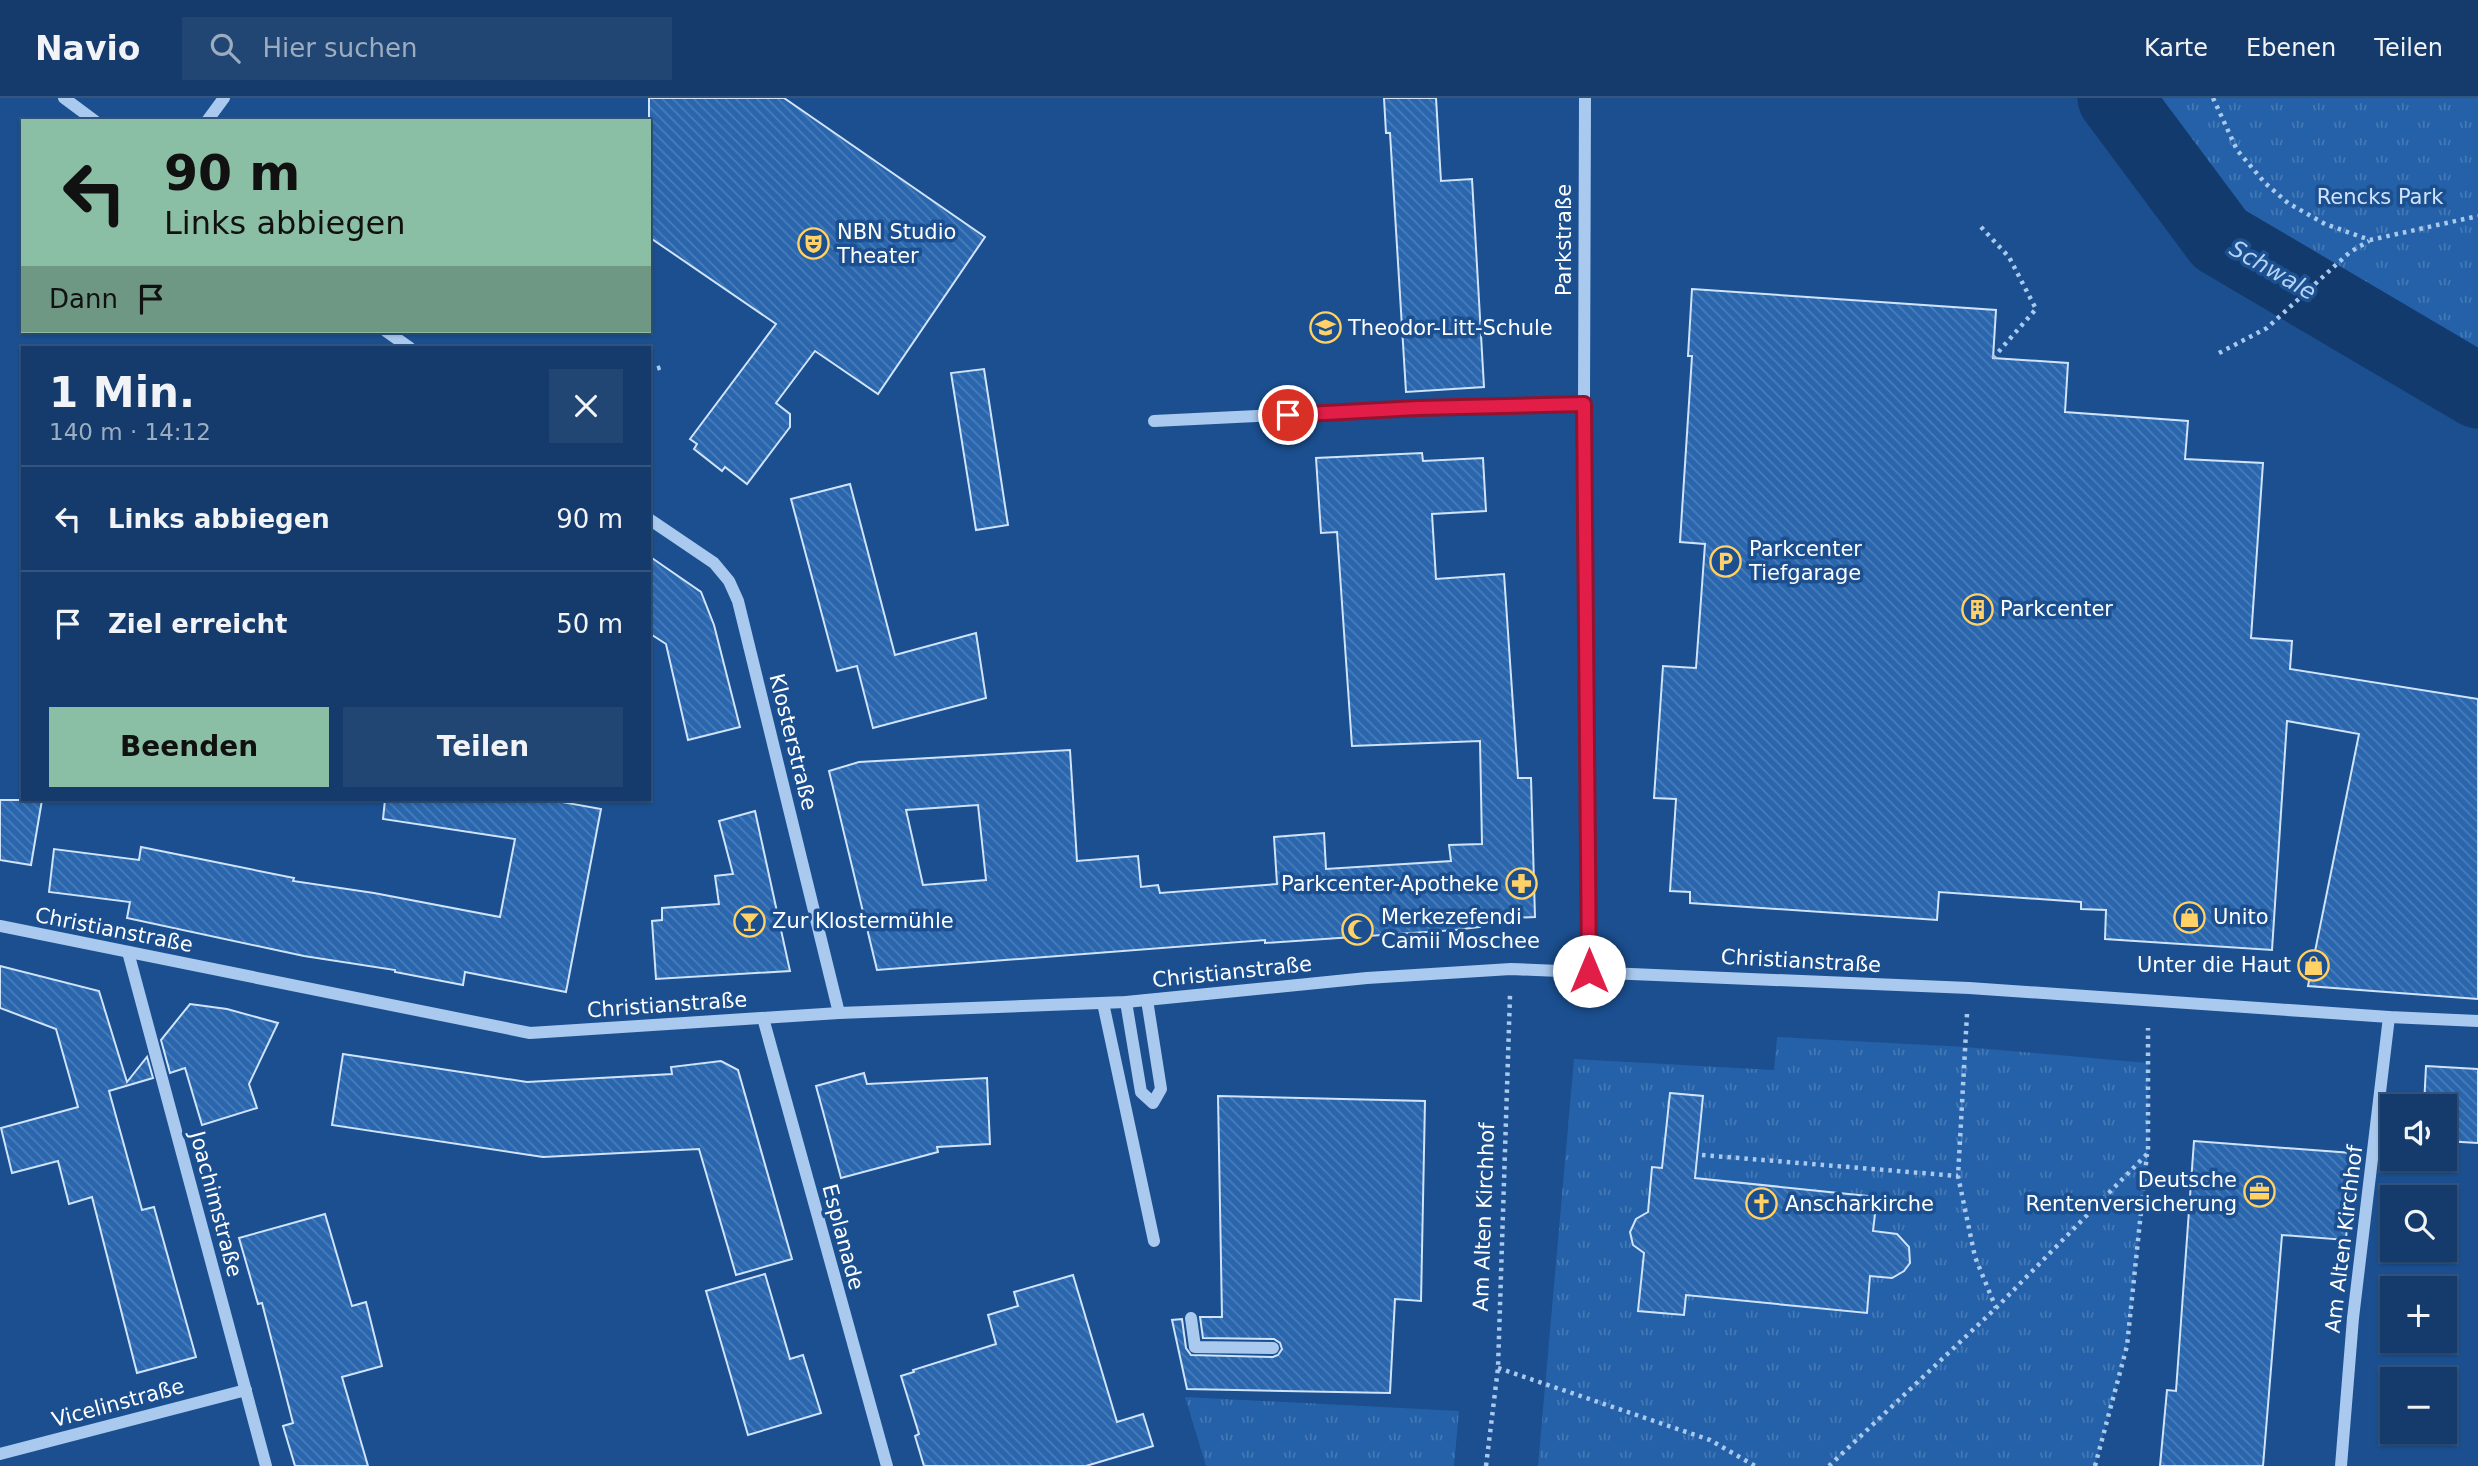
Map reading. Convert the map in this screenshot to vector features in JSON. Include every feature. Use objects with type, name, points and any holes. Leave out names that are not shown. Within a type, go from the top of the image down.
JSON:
[{"type":"street","points":[[64,98],[92,119]]},
{"type":"street","points":[[208,119],[224,98]]},
{"type":"street","name":"Parkstraße","points":[[1585,98],[1584,404],[1589,971]]},
{"type":"street","points":[[389,333],[407,346]]},
{"type":"street","points":[[1154,421],[1418,408],[1584,404]]},
{"type":"street","name":"Klosterstraße","points":[[651,520],[714,563],[729,581],[738,601],[839,1013]]},
{"type":"street","name":"Christianstraße","points":[[0,926],[530,1033],[839,1013],[1126,1002],[1367,978],[1511,969],[1969,988],[2478,1021]]},
{"type":"street","name":"Joachimstraße","points":[[128,952],[266,1466]]},
{"type":"street","points":[[1126,1002],[1141,1092],[1153,1103],[1161,1089],[1147,1000]]},
{"type":"street","points":[[1103,1003],[1154,1241]]},
{"type":"street","name":"Am Alten Kirchhof","points":[[2341,1466],[2353,1318],[2389,1017]]},
{"type":"street","name":"Esplanade","points":[[763,1018],[887,1466]]},
{"type":"street","points":[[1191,1318],[1195,1347],[1273,1348]]},
{"type":"street","name":"Vicelinstraße","points":[[0,1454],[246,1390]]},
{"type":"path","points":[[2213,98],[2237,150],[2265,183],[2288,203],[2325,224],[2370,240]]},
{"type":"path","points":[[2219,353],[2267,328],[2350,252],[2370,240],[2478,216]]},
{"type":"path","points":[[1981,227],[2009,257],[2036,309],[1993,358]]},
{"type":"path","points":[[651,370],[662,367]]},
{"type":"path","name":"Am Alten Kirchhof","points":[[1486,1466],[1498,1368],[1511,969]]},
{"type":"path","points":[[1969,988],[1958,1176],[1975,1257],[1996,1308]]},
{"type":"path","points":[[2095,1466],[2127,1346],[2148,1153],[2148,999]]},
{"type":"path","points":[[1829,1466],[1996,1308],[2148,1153]]},
{"type":"path","points":[[1702,1155],[1958,1176]]},
{"type":"path","points":[[1498,1368],[1710,1440],[1755,1466]]},
{"type":"green space","name":"Rencks Park","points":[[2144,98],[2478,98],[2478,377],[2231,215],[2154,115]]},
{"type":"green space","points":[[1777,1037],[1965,1047],[2148,1063],[2148,1153],[2127,1346],[2095,1466],[1538,1466],[1574,1059],[1774,1070]]},
{"type":"green space","points":[[1185,1397],[1459,1411],[1454,1466],[1206,1466]]},
{"type":"building","points":[[649,98],[784,98],[985,237],[878,394],[815,351],[776,403],[790,414],[790,427],[747,484],[725,467],[722,471],[694,449],[697,444],[690,439],[776,324],[651,238]]},
{"type":"building","points":[[1384,98],[1436,98],[1441,181],[1472,179],[1484,387],[1406,392],[1390,133],[1386,133]]},
{"type":"building","name":"Parkcenter","points":[[1692,289],[1996,310],[1993,358],[2068,363],[2065,412],[2188,421],[2185,459],[2263,463],[2251,638],[2292,641],[2290,669],[2478,699],[2478,999],[2308,986],[2359,734],[2287,721],[2272,950],[2105,939],[2106,910],[2081,909],[2081,902],[1939,892],[1937,920],[1690,903],[1690,892],[1670,891],[1676,799],[1654,798],[1663,666],[1696,668],[1705,544],[1680,542],[1692,356],[1688,356]]},
{"type":"building","points":[[984,369],[1008,525],[976,530],[951,373]]},
{"type":"building","points":[[1422,453],[1423,461],[1483,458],[1486,511],[1432,514],[1436,579],[1504,574],[1518,778],[1531,778],[1535,917],[1479,919],[1480,927],[1455,930],[1265,943],[1265,940],[877,970],[829,771],[859,762],[1070,750],[1077,861],[1138,856],[1141,887],[1158,885],[1160,893],[1277,884],[1274,837],[1324,833],[1326,869],[1451,861],[1449,845],[1482,844],[1480,741],[1352,746],[1337,532],[1321,533],[1316,458]],"holes":[[[978,805],[986,880],[923,885],[906,810]]]},
{"type":"building","points":[[850,484],[895,655],[976,633],[986,698],[873,728],[857,666],[837,671],[791,499]]},
{"type":"building","points":[[651,557],[701,592],[714,625],[740,727],[688,740],[666,644],[651,634]]},
{"type":"building","points":[[0,800],[42,801],[31,865],[0,860]]},
{"type":"building","points":[[385,801],[557,801],[601,809],[566,992],[465,972],[463,985],[395,970],[304,956],[127,918],[130,902],[49,892],[54,849],[139,860],[141,847],[294,878],[293,881],[500,917],[515,839],[383,819]]},
{"type":"building","points":[[755,811],[790,971],[656,979],[652,921],[662,920],[662,908],[719,904],[715,876],[733,874],[719,821]]},
{"type":"building","points":[[0,966],[99,991],[127,1082],[147,1057],[153,1078],[109,1091],[142,1210],[154,1207],[196,1357],[137,1373],[92,1197],[69,1204],[58,1161],[12,1173],[1,1128],[78,1107],[56,1029],[0,1008]]},
{"type":"building","points":[[190,1004],[227,1009],[278,1023],[249,1084],[257,1108],[202,1125],[185,1068],[170,1073],[161,1040]]},
{"type":"building","points":[[343,1054],[527,1082],[672,1074],[671,1067],[721,1061],[738,1070],[792,1259],[736,1275],[699,1149],[543,1157],[332,1125]]},
{"type":"building","points":[[2426,1066],[2478,1069],[2478,1143],[2457,1142],[2457,1094],[2425,1094]]},
{"type":"building","points":[[864,1073],[867,1084],[987,1078],[990,1144],[937,1147],[938,1152],[841,1178],[816,1086]]},
{"type":"building","name":"Anscharkirche","points":[[1670,1093],[1703,1096],[1695,1178],[1877,1197],[1873,1231],[1897,1234],[1909,1247],[1910,1263],[1904,1271],[1892,1278],[1870,1276],[1867,1313],[1686,1295],[1684,1315],[1638,1311],[1644,1253],[1633,1245],[1630,1232],[1636,1219],[1648,1212],[1652,1167],[1662,1168]]},
{"type":"building","points":[[1218,1096],[1425,1101],[1421,1301],[1395,1299],[1390,1393],[1187,1389],[1172,1320],[1182,1319],[1186,1348],[1191,1355],[1273,1357],[1282,1349],[1280,1343],[1274,1339],[1203,1338],[1200,1317],[1222,1317]]},
{"type":"building","points":[[2194,1141],[2352,1153],[2346,1240],[2282,1235],[2263,1466],[2160,1466],[2167,1390],[2176,1391]]},
{"type":"building","points":[[325,1214],[352,1306],[366,1302],[382,1366],[342,1377],[368,1466],[295,1466],[283,1426],[293,1423],[262,1303],[258,1304],[239,1238]]},
{"type":"building","points":[[765,1274],[790,1359],[803,1355],[821,1413],[748,1435],[706,1291]]},
{"type":"building","points":[[1073,1275],[1117,1422],[1143,1414],[1153,1446],[1086,1466],[924,1466],[915,1436],[919,1434],[901,1376],[996,1344],[988,1315],[1018,1306],[1014,1292]]},
{"type":"waterway","name":"Schwale","points":[[2115,98],[2220,239],[2478,391]]},
{"type":"place","name":"NBN Studio Theater","points":[[814,244]]},
{"type":"place","name":"Theodor-Litt-Schule","points":[[1325,328]]},
{"type":"place","name":"Parkcenter Tiefgarage","points":[[1726,561]]},
{"type":"place","name":"Parkcenter","points":[[1977,609]]},
{"type":"place","name":"Parkcenter-Apotheke","points":[[1522,884]]},
{"type":"place","name":"Unito","points":[[2190,917]]},
{"type":"place","name":"Zur Klostermühle","points":[[749,921]]},
{"type":"place","name":"Merkezefendi Camii Moschee","points":[[1358,929]]},
{"type":"place","name":"Unter die Haut","points":[[2314,965]]},
{"type":"place","name":"Deutsche Rentenversicherung","points":[[2260,1192]]},
{"type":"place","name":"Anscharkirche","points":[[1762,1204]]},
{"type":"route","points":[[1288,415],[1418,408],[1584,404],[1589,971]]}]
